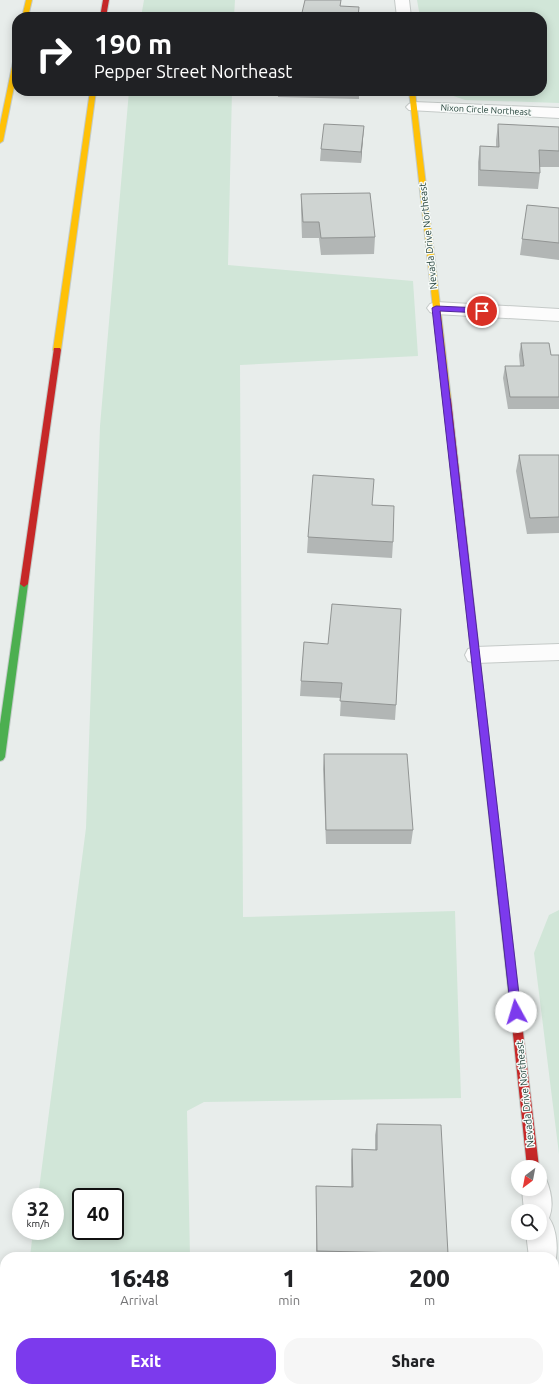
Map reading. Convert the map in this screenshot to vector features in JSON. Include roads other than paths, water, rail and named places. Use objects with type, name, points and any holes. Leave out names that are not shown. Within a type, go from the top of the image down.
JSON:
[{"type":"main road","points":[[26,12],[29,0]]},
{"type":"main road","points":[[104,12],[106,0]]},
{"type":"main road","points":[[0,141],[12,82]]},
{"type":"main road","points":[[0,757],[92,96]]},
{"type":"main road","name":"Nevada Drive Northeast","points":[[413,96],[532,1160]]},
{"type":"street","points":[[402,0],[403,12]]},
{"type":"street","name":"Nixon Circle Northeast","points":[[414,107],[559,114]]},
{"type":"street","points":[[436,308],[559,315]]},
{"type":"street","points":[[476,655],[559,652]]},
{"type":"street","points":[[541,1240],[542,1252]]}]
